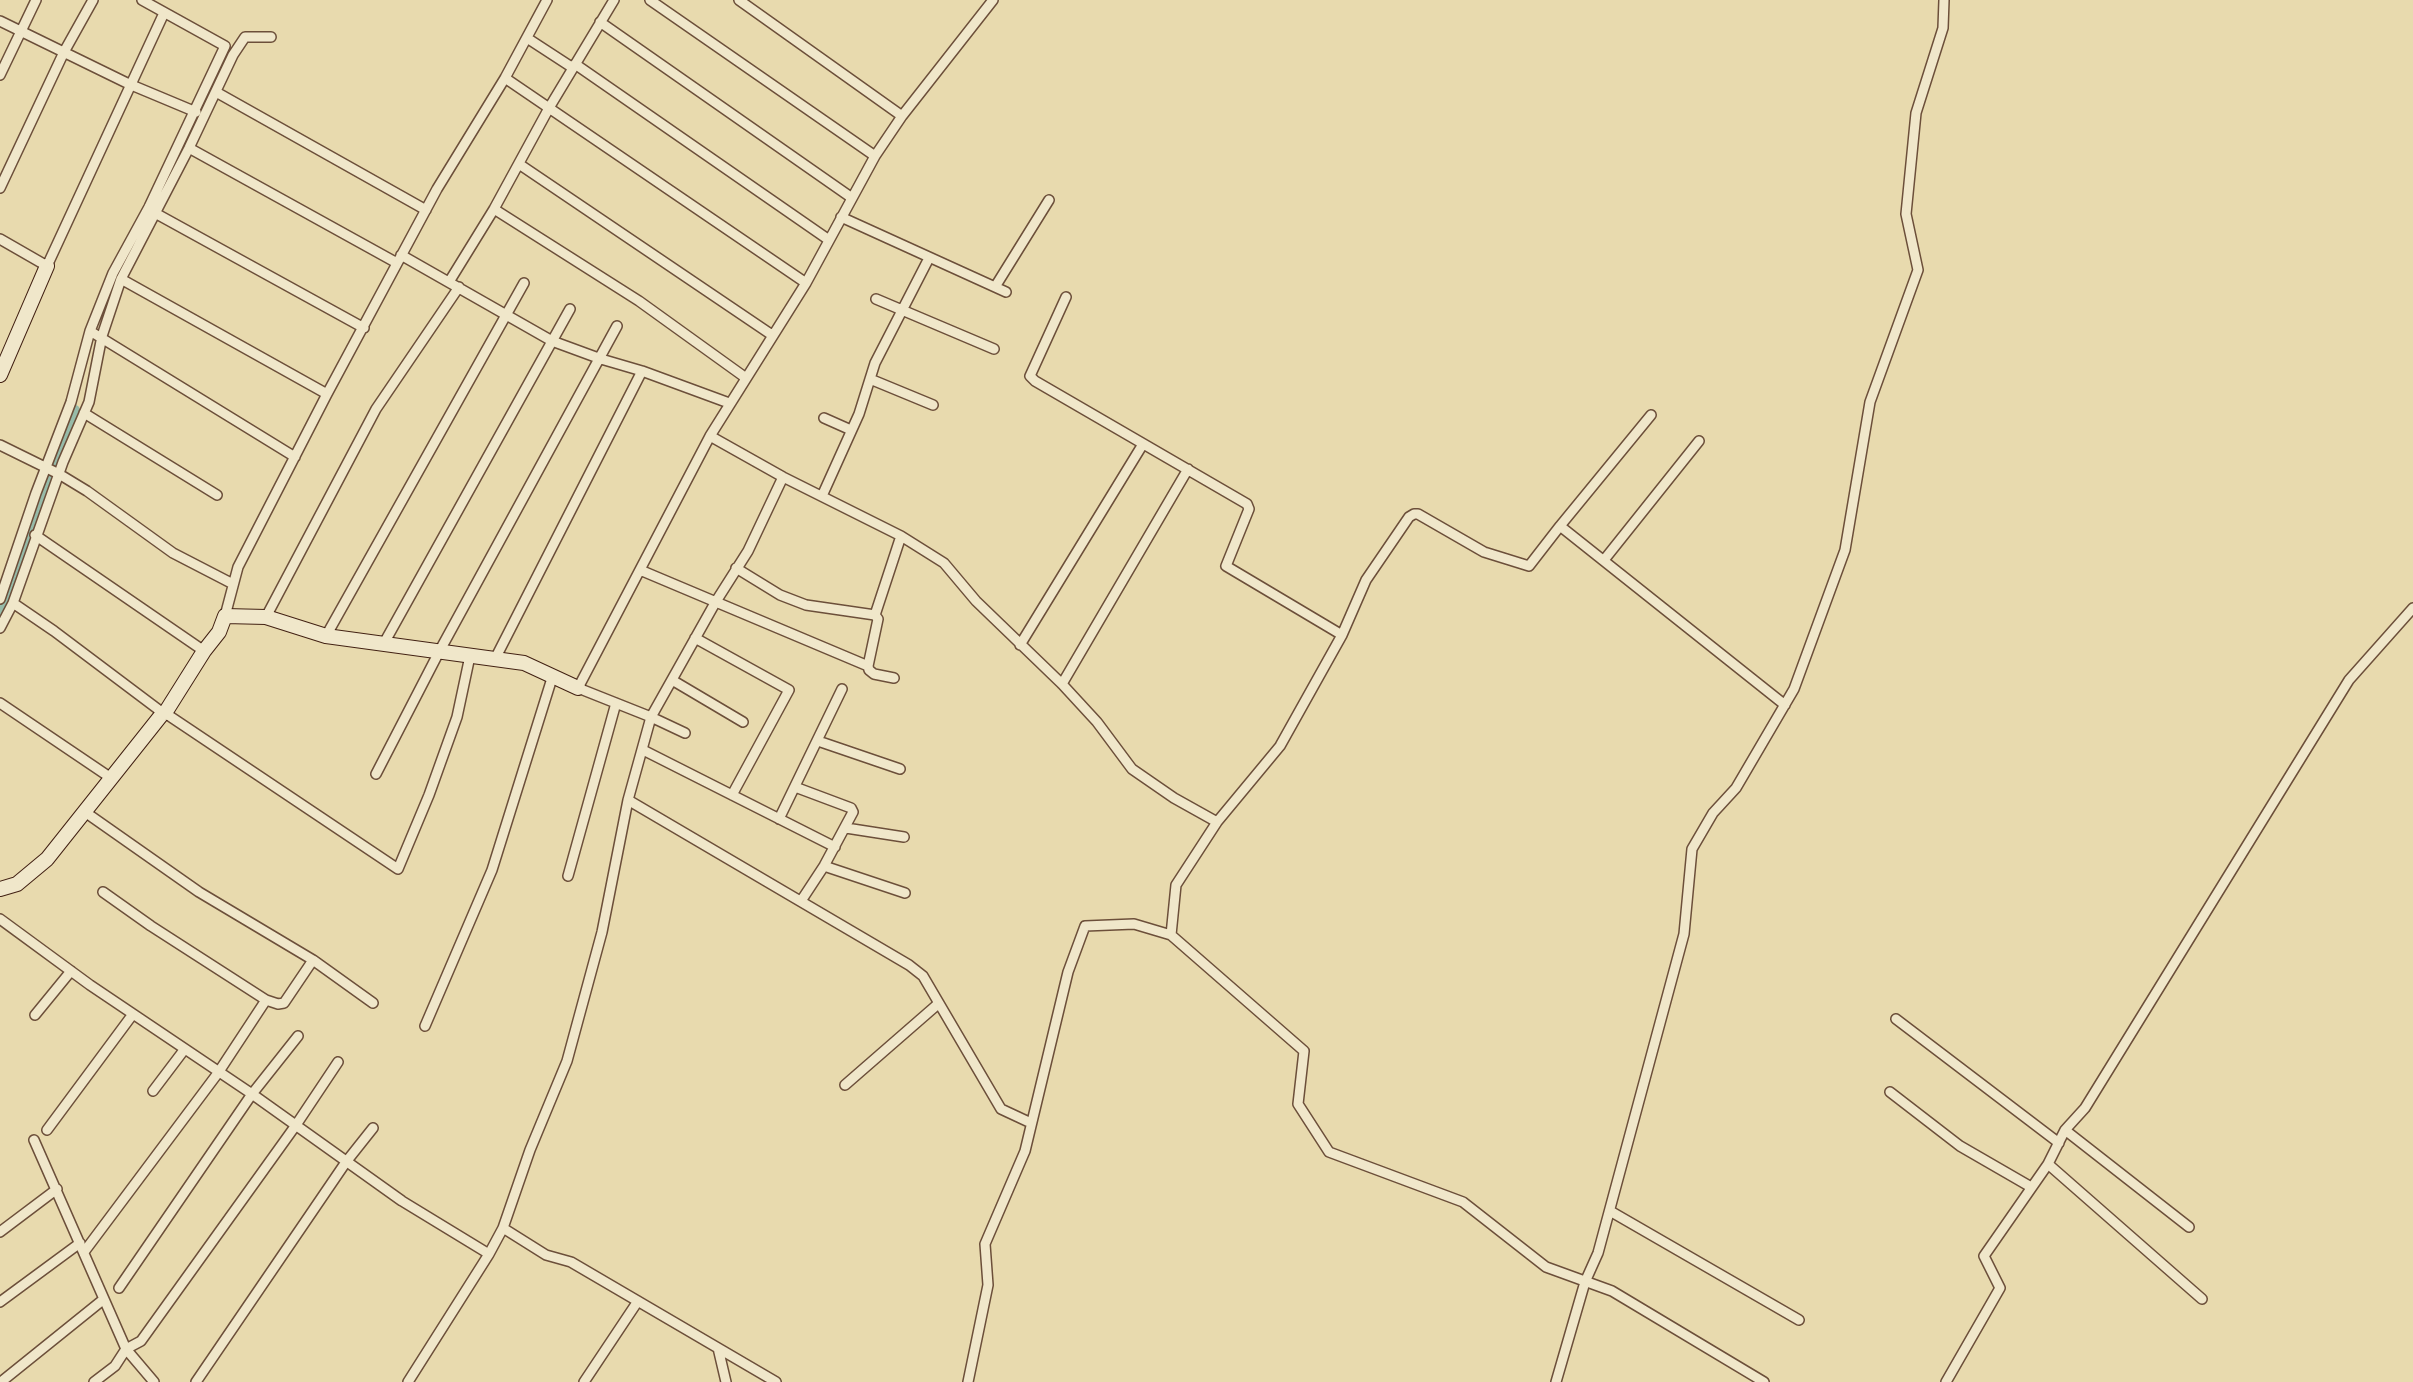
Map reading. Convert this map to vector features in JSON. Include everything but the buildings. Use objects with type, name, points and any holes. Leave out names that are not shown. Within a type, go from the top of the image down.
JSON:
[{"type":"street","points":[[0,75],[36,0]]},
{"type":"street","points":[[0,188],[64,52],[93,0]]},
{"type":"street","points":[[0,599],[71,402],[90,331],[113,273],[196,112],[225,46],[142,0]]},
{"type":"street","points":[[0,889],[17,884],[48,859],[164,713],[219,632],[238,567],[327,394],[426,210],[548,0]]},
{"type":"street","points":[[449,282],[494,209],[549,108],[614,0]]},
{"type":"street","points":[[650,0],[875,156]]},
{"type":"street","points":[[739,0],[902,116]]},
{"type":"street","points":[[578,688],[710,436],[806,283],[875,156],[902,116],[993,0]]},
{"type":"street","points":[[1556,1382],[1585,1282],[1598,1253],[1610,1211],[1684,934],[1692,849],[1713,813],[1736,788],[1794,689],[1845,550],[1870,402],[1918,270],[1906,214],[1916,113],[1943,28],[1944,0]]},
{"type":"street","points":[[0,375],[129,84],[164,13]]},
{"type":"street","points":[[0,21],[129,84],[196,112]]},
{"type":"street","points":[[600,22],[852,198]]},
{"type":"street","points":[[0,628],[3,618],[13,603],[35,536],[89,402],[102,336],[121,279],[189,148],[233,55],[245,37],[271,37]]},
{"type":"street","points":[[527,38],[574,66],[829,240]]},
{"type":"street","points":[[504,78],[806,283]]},
{"type":"street","points":[[216,92],[426,210]]},
{"type":"street","points":[[189,148],[399,259],[459,287],[552,341],[729,403]]},
{"type":"street","points":[[519,164],[772,335]]},
{"type":"street","points":[[995,287],[1049,200]]},
{"type":"street","points":[[494,209],[639,301],[746,378]]},
{"type":"street","points":[[155,213],[364,328]]},
{"type":"street","points":[[841,217],[1006,292]]},
{"type":"street","points":[[0,239],[47,266]]},
{"type":"street","points":[[822,496],[851,430],[874,363],[929,258]]},
{"type":"street","points":[[121,279],[327,394]]},
{"type":"street","points":[[326,636],[524,283]]},
{"type":"street","points":[[266,617],[376,409],[459,287]]},
{"type":"street","points":[[1066,297],[1030,376],[1249,506],[1226,563],[1228,568],[1342,635]]},
{"type":"street","points":[[876,299],[994,349]]},
{"type":"street","points":[[383,645],[570,309]]},
{"type":"street","points":[[376,774],[438,652],[601,359],[617,326]]},
{"type":"street","points":[[90,331],[102,336],[295,457]]},
{"type":"street","points":[[495,659],[642,371]]},
{"type":"street","points":[[870,379],[933,405]]},
{"type":"street","points":[[84,413],[217,495]]},
{"type":"street","points":[[1171,935],[1176,885],[1217,822],[1280,746],[1342,635],[1366,580],[1409,517],[1414,513],[1418,514],[1484,552],[1529,566],[1651,414]]},
{"type":"street","points":[[824,418],[851,430]]},
{"type":"street","points":[[710,436],[783,477],[901,536],[944,563],[976,601],[1062,684],[1096,722],[1132,769],[1174,798],[1217,822]]},
{"type":"street","points":[[1604,560],[1699,441]]},
{"type":"street","points":[[1020,645],[1143,444]]},
{"type":"street","points":[[0,445],[59,474],[87,491],[173,553],[233,584]]},
{"type":"street","points":[[1062,684],[1188,469]]},
{"type":"street","points":[[408,1382],[503,1228],[530,1150],[567,1061],[602,932],[628,800],[651,717],[715,603],[748,551],[783,477]]},
{"type":"street","points":[[1560,526],[1785,705]]},
{"type":"street","points":[[35,536],[204,651]]},
{"type":"street","points":[[894,678],[874,674],[868,666],[878,619],[875,615],[901,536]]},
{"type":"street","points":[[736,568],[780,595],[806,604],[875,615]]},
{"type":"street","points":[[640,570],[868,666]]},
{"type":"street","points":[[13,603],[54,630],[164,713],[235,758],[277,789],[398,869],[429,795],[457,717],[470,656]]},
{"type":"street","points":[[1946,1382],[2000,1288],[1984,1256],[2048,1164],[2065,1130],[2091,1098],[2349,680],[2413,608]]},
{"type":"street","points":[[225,616],[266,617],[326,636],[524,663],[685,733]]},
{"type":"street","points":[[695,638],[789,690],[788,696],[749,761],[732,795]]},
{"type":"street","points":[[424,1026],[492,870],[553,675]]},
{"type":"street","points":[[672,680],[743,722]]},
{"type":"street","points":[[779,819],[842,688]]},
{"type":"street","points":[[0,703],[111,778]]},
{"type":"street","points":[[568,876],[616,703]]},
{"type":"street","points":[[818,741],[900,769]]},
{"type":"street","points":[[643,750],[835,847]]},
{"type":"street","points":[[795,787],[851,808],[853,815],[801,901]]},
{"type":"street","points":[[628,800],[909,965],[923,976],[1001,1108],[1031,1124]]},
{"type":"street","points":[[84,812],[199,892],[312,960],[373,1003]]},
{"type":"street","points":[[846,828],[904,837]]},
{"type":"street","points":[[824,866],[905,893]]},
{"type":"street","points":[[103,892],[151,926],[266,1000],[278,1005],[284,1003],[312,960]]},
{"type":"street","points":[[0,919],[402,1201],[489,1254]]},
{"type":"street","points":[[968,1382],[988,1285],[985,1244],[1025,1151],[1068,972],[1085,926],[1134,924],[1171,935],[1304,1051],[1298,1104],[1329,1152],[1463,1202],[1546,1267],[1612,1291],[1764,1382]]},
{"type":"street","points":[[35,1016],[71,970]]},
{"type":"street","points":[[0,1302],[82,1247],[218,1073],[266,1000]]},
{"type":"street","points":[[845,1085],[938,1004]]},
{"type":"street","points":[[47,1130],[133,1014]]},
{"type":"street","points":[[1896,1019],[2059,1143]]},
{"type":"street","points":[[118,1288],[252,1094],[298,1036]]},
{"type":"street","points":[[153,1091],[184,1050]]},
{"type":"street","points":[[94,1382],[115,1366],[126,1350],[141,1341],[296,1125],[338,1062]]},
{"type":"street","points":[[1890,1092],[1960,1146],[2031,1187]]},
{"type":"street","points":[[196,1382],[346,1162],[373,1128]]},
{"type":"street","points":[[2065,1130],[2189,1227]]},
{"type":"street","points":[[34,1140],[126,1350],[154,1382]]},
{"type":"street","points":[[2048,1164],[2202,1299]]},
{"type":"street","points":[[0,1232],[57,1189]]},
{"type":"street","points":[[1610,1211],[1799,1320]]},
{"type":"street","points":[[503,1228],[546,1255],[571,1262],[776,1382]]},
{"type":"street","points":[[2,1382],[104,1299]]},
{"type":"street","points":[[584,1382],[638,1301]]},
{"type":"street","points":[[718,1348],[726,1382]]},
{"type":"waterway","points":[[0,617],[75,410]]}]
